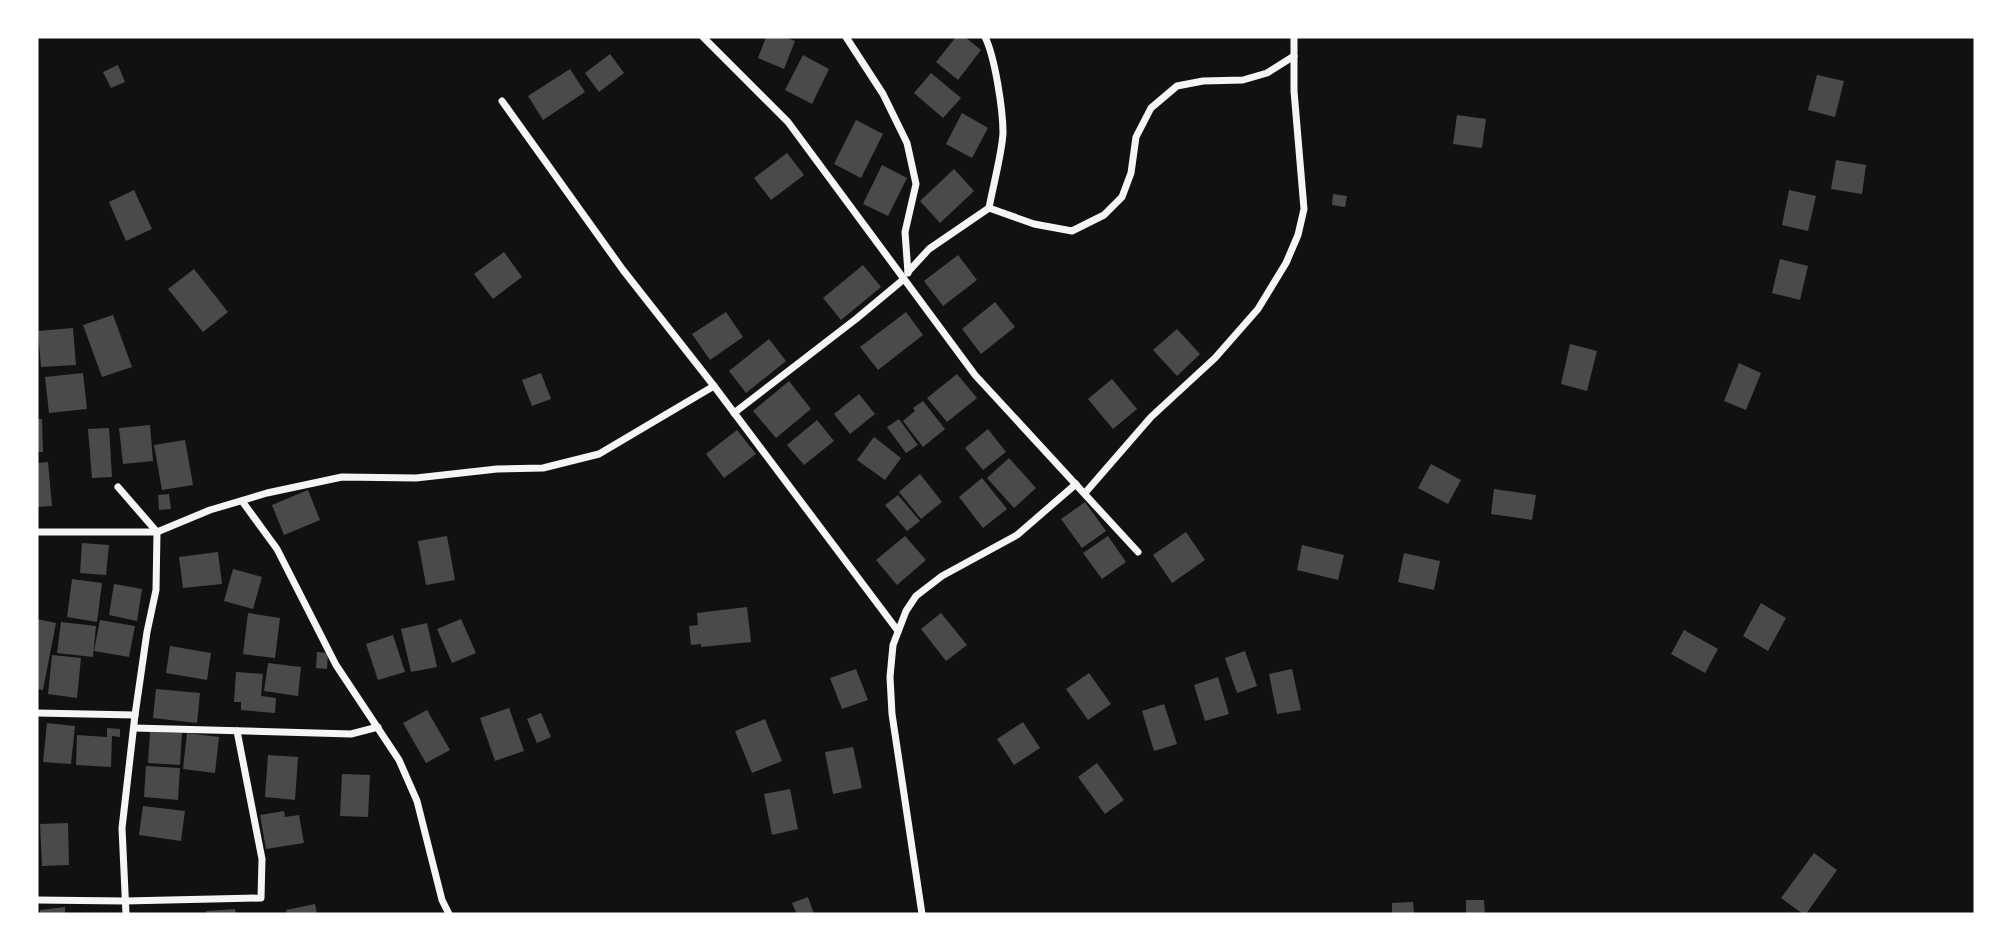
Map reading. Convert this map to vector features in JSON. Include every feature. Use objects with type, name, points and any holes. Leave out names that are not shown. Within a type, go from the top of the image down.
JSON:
[{"type":"street","points":[[703,37],[788,122],[907,279],[975,375],[1139,552]]},
{"type":"street","points":[[846,37],[883,94],[907,143],[916,184],[905,232],[907,279]]},
{"type":"street","points":[[734,413],[907,279],[929,249],[989,208],[1003,134],[990,46],[985,37]]},
{"type":"street","points":[[1084,493],[1151,417],[1215,358],[1258,309],[1286,264],[1298,235],[1304,209],[1294,91],[1294,37]]},
{"type":"street","points":[[989,208],[1034,224],[1072,230],[1104,215],[1122,197],[1131,173],[1136,137],[1151,108],[1177,86],[1203,81],[1243,80],[1267,73],[1294,56]]},
{"type":"street","points":[[502,100],[623,270],[898,631]]},
{"type":"street","points":[[37,531],[157,532],[210,510],[267,493],[342,477],[416,478],[497,469],[543,468],[599,454],[714,386]]},
{"type":"street","points":[[922,914],[892,714],[890,677],[893,645],[898,631],[916,596],[942,576],[1017,535],[1076,484]]},
{"type":"street","points":[[118,487],[157,532],[156,590],[135,715],[122,828],[126,914]]},
{"type":"street","points":[[242,501],[277,549],[336,665],[399,760],[416,801],[442,900],[449,914]]},
{"type":"street","points":[[37,713],[135,715]]},
{"type":"street","points":[[134,728],[351,734],[378,727]]},
{"type":"street","points":[[37,900],[261,898],[262,859],[237,731]]},
{"type":"building","points":[[766,37],[785,37],[795,41],[784,69],[758,58]]},
{"type":"building","points":[[956,37],[965,37],[981,50],[958,80],[936,62]]},
{"type":"building","points":[[610,54],[624,73],[599,92],[585,73]]},
{"type":"building","points":[[803,55],[829,69],[812,104],[785,90]]},
{"type":"building","points":[[118,65],[125,82],[111,88],[103,72]]},
{"type":"building","points":[[570,69],[585,92],[543,120],[528,96]]},
{"type":"building","points":[[931,73],[961,98],[943,118],[914,93]]},
{"type":"building","points":[[1817,75],[1844,81],[1835,117],[1808,110]]},
{"type":"building","points":[[962,113],[988,128],[972,158],[946,144]]},
{"type":"building","points":[[1457,115],[1486,119],[1482,148],[1453,144]]},
{"type":"building","points":[[856,120],[883,134],[861,178],[834,164]]},
{"type":"building","points":[[787,153],[804,175],[771,200],[754,178]]},
{"type":"building","points":[[1836,160],[1866,165],[1862,194],[1831,189]]},
{"type":"building","points":[[882,165],[907,178],[888,216],[863,204]]},
{"type":"building","points":[[954,169],[974,191],[940,223],[920,201]]},
{"type":"building","points":[[134,190],[152,229],[126,241],[109,202]]},
{"type":"building","points":[[1789,190],[1816,196],[1808,231],[1782,225]]},
{"type":"building","points":[[1333,194],[1347,196],[1345,207],[1332,205]]},
{"type":"building","points":[[504,252],[522,277],[493,299],[474,274]]},
{"type":"building","points":[[958,255],[977,280],[943,306],[924,281]]},
{"type":"building","points":[[1780,259],[1808,266],[1800,300],[1772,293]]},
{"type":"building","points":[[863,265],[881,287],[841,320],[823,298]]},
{"type":"building","points":[[194,269],[228,312],[203,332],[168,289]]},
{"type":"building","points":[[995,302],[1015,327],[981,354],[962,329]]},
{"type":"building","points":[[726,312],[743,337],[710,360],[692,334]]},
{"type":"building","points":[[906,312],[923,335],[878,370],[860,347]]},
{"type":"building","points":[[113,315],[132,367],[102,377],[83,325]]},
{"type":"building","points":[[73,328],[76,365],[41,367],[38,331]]},
{"type":"building","points":[[1177,329],[1200,354],[1177,376],[1153,350]]},
{"type":"building","points":[[769,339],[786,361],[746,393],[729,371]]},
{"type":"building","points":[[1570,344],[1597,351],[1587,391],[1561,384]]},
{"type":"building","points":[[1739,363],[1761,373],[1746,410],[1724,401]]},
{"type":"building","points":[[83,373],[87,409],[49,413],[45,377]]},
{"type":"building","points":[[541,373],[551,399],[532,406],[522,380]]},
{"type":"building","points":[[957,374],[977,398],[947,422],[927,398]]},
{"type":"building","points":[[1112,379],[1137,409],[1113,429],[1088,399]]},
{"type":"building","points":[[789,381],[811,409],[776,438],[753,411]]},
{"type":"building","points":[[859,394],[875,414],[850,434],[834,414]]},
{"type":"building","points":[[923,401],[945,429],[923,447],[903,421],[915,411],[913,408]]},
{"type":"building","points":[[37,419],[42,419],[43,452],[37,452]]},
{"type":"building","points":[[899,419],[918,445],[906,453],[887,427]]},
{"type":"building","points":[[817,420],[834,441],[804,465],[787,445]]},
{"type":"building","points":[[150,425],[153,461],[123,464],[119,428]]},
{"type":"building","points":[[109,428],[112,477],[92,478],[88,429]]},
{"type":"building","points":[[988,429],[1006,452],[983,470],[965,448]]},
{"type":"building","points":[[737,430],[756,454],[724,478],[706,454]]},
{"type":"building","points":[[874,437],[901,458],[885,480],[857,460]]},
{"type":"building","points":[[185,440],[193,485],[162,490],[154,445]]},
{"type":"building","points":[[1009,458],[1036,488],[1014,508],[987,478]]},
{"type":"building","points":[[48,462],[52,506],[37,507],[37,463]]},
{"type":"building","points":[[1431,464],[1461,480],[1448,504],[1418,488]]},
{"type":"building","points":[[920,474],[942,502],[921,519],[899,492]]},
{"type":"building","points":[[982,478],[1007,509],[983,528],[959,497]]},
{"type":"building","points":[[1494,489],[1536,495],[1532,520],[1491,514]]},
{"type":"building","points":[[308,490],[320,520],[284,535],[272,505]]},
{"type":"building","points":[[169,494],[171,509],[159,510],[158,495]]},
{"type":"building","points":[[898,495],[920,521],[907,531],[885,505]]},
{"type":"building","points":[[1085,502],[1106,531],[1082,548],[1061,519]]},
{"type":"building","points":[[1186,532],[1205,560],[1172,583],[1153,555]]},
{"type":"building","points":[[447,536],[455,580],[426,585],[418,541]]},
{"type":"building","points":[[905,536],[926,560],[897,585],[876,560]]},
{"type":"building","points":[[1108,536],[1126,562],[1102,579],[1083,553]]},
{"type":"building","points":[[82,543],[109,545],[106,575],[80,573]]},
{"type":"building","points":[[1302,545],[1344,555],[1338,580],[1297,570]]},
{"type":"building","points":[[218,552],[222,584],[183,588],[179,557]]},
{"type":"building","points":[[1404,553],[1440,561],[1434,590],[1398,582]]},
{"type":"building","points":[[233,569],[262,577],[253,609],[224,601]]},
{"type":"building","points":[[72,579],[102,583],[97,622],[67,617]]},
{"type":"building","points":[[114,584],[142,589],[137,621],[109,615]]},
{"type":"building","points":[[1761,603],[1786,618],[1768,651],[1743,636]]},
{"type":"building","points":[[747,607],[751,642],[701,647],[701,644],[691,645],[689,626],[698,625],[697,613]]},
{"type":"building","points":[[248,613],[280,618],[275,658],[243,654]]},
{"type":"building","points":[[941,613],[967,645],[946,661],[921,629]]},
{"type":"building","points":[[37,619],[56,623],[43,690],[37,689]]},
{"type":"building","points":[[461,619],[476,653],[452,663],[437,629]]},
{"type":"building","points":[[100,620],[135,626],[129,657],[94,651]]},
{"type":"building","points":[[61,622],[96,626],[93,657],[57,653]]},
{"type":"building","points":[[427,623],[437,667],[411,672],[401,629]]},
{"type":"building","points":[[1684,630],[1718,649],[1705,673],[1671,654]]},
{"type":"building","points":[[393,635],[405,672],[378,680],[366,644]]},
{"type":"building","points":[[170,646],[211,653],[207,680],[166,673]]},
{"type":"building","points":[[1245,651],[1257,686],[1237,693],[1225,658]]},
{"type":"building","points":[[317,652],[328,653],[327,669],[316,668]]},
{"type":"building","points":[[52,655],[81,658],[77,698],[48,694]]},
{"type":"building","points":[[268,663],[301,667],[298,696],[264,691]]},
{"type":"building","points":[[856,669],[868,700],[842,709],[830,678]]},
{"type":"building","points":[[1292,669],[1301,710],[1277,714],[1269,674]]},
{"type":"building","points":[[236,672],[263,674],[261,696],[276,698],[275,713],[241,710],[241,702],[234,702]]},
{"type":"building","points":[[1089,673],[1111,704],[1088,720],[1066,689]]},
{"type":"building","points":[[1218,677],[1229,714],[1205,721],[1194,685]]},
{"type":"building","points":[[156,689],[200,693],[197,723],[153,718]]},
{"type":"building","points":[[1164,704],[1177,744],[1154,751],[1142,711]]},
{"type":"building","points":[[509,708],[524,751],[495,761],[480,718]]},
{"type":"building","points":[[427,710],[450,750],[426,763],[403,723]]},
{"type":"building","points":[[541,713],[551,737],[537,743],[527,719]]},
{"type":"building","points":[[765,719],[782,761],[752,773],[735,731]]},
{"type":"building","points":[[1023,722],[1040,748],[1014,765],[997,739]]},
{"type":"building","points":[[47,723],[75,726],[71,764],[43,762]]},
{"type":"building","points":[[107,728],[120,729],[120,737],[112,736],[111,767],[76,765],[77,735],[107,737]]},
{"type":"building","points":[[150,732],[182,733],[180,765],[148,763]]},
{"type":"building","points":[[187,733],[219,737],[215,773],[183,769]]},
{"type":"building","points":[[853,747],[862,788],[833,794],[825,752]]},
{"type":"building","points":[[268,755],[298,757],[295,800],[265,797]]},
{"type":"building","points":[[1097,763],[1124,800],[1105,814],[1078,777]]},
{"type":"building","points":[[146,766],[180,768],[178,800],[144,797]]},
{"type":"building","points":[[342,774],[370,775],[368,817],[340,816]]},
{"type":"building","points":[[790,789],[798,829],[772,835],[764,794]]},
{"type":"building","points":[[143,806],[185,811],[181,841],[139,835]]},
{"type":"building","points":[[284,811],[285,817],[299,815],[304,843],[266,849],[260,815]]},
{"type":"building","points":[[68,823],[69,865],[42,866],[40,824]]},
{"type":"building","points":[[1814,853],[1837,870],[1806,914],[1803,914],[1781,898]]},
{"type":"building","points":[[808,897],[814,914],[797,914],[792,903]]},
{"type":"building","points":[[1466,900],[1484,900],[1485,914],[1466,914]]},
{"type":"building","points":[[1413,902],[1414,914],[1392,914],[1392,903]]},
{"type":"building","points":[[315,904],[317,914],[287,914],[286,910]]},
{"type":"building","points":[[65,907],[65,914],[40,914],[40,910]]},
{"type":"building","points":[[235,909],[236,914],[207,914],[206,911]]}]
